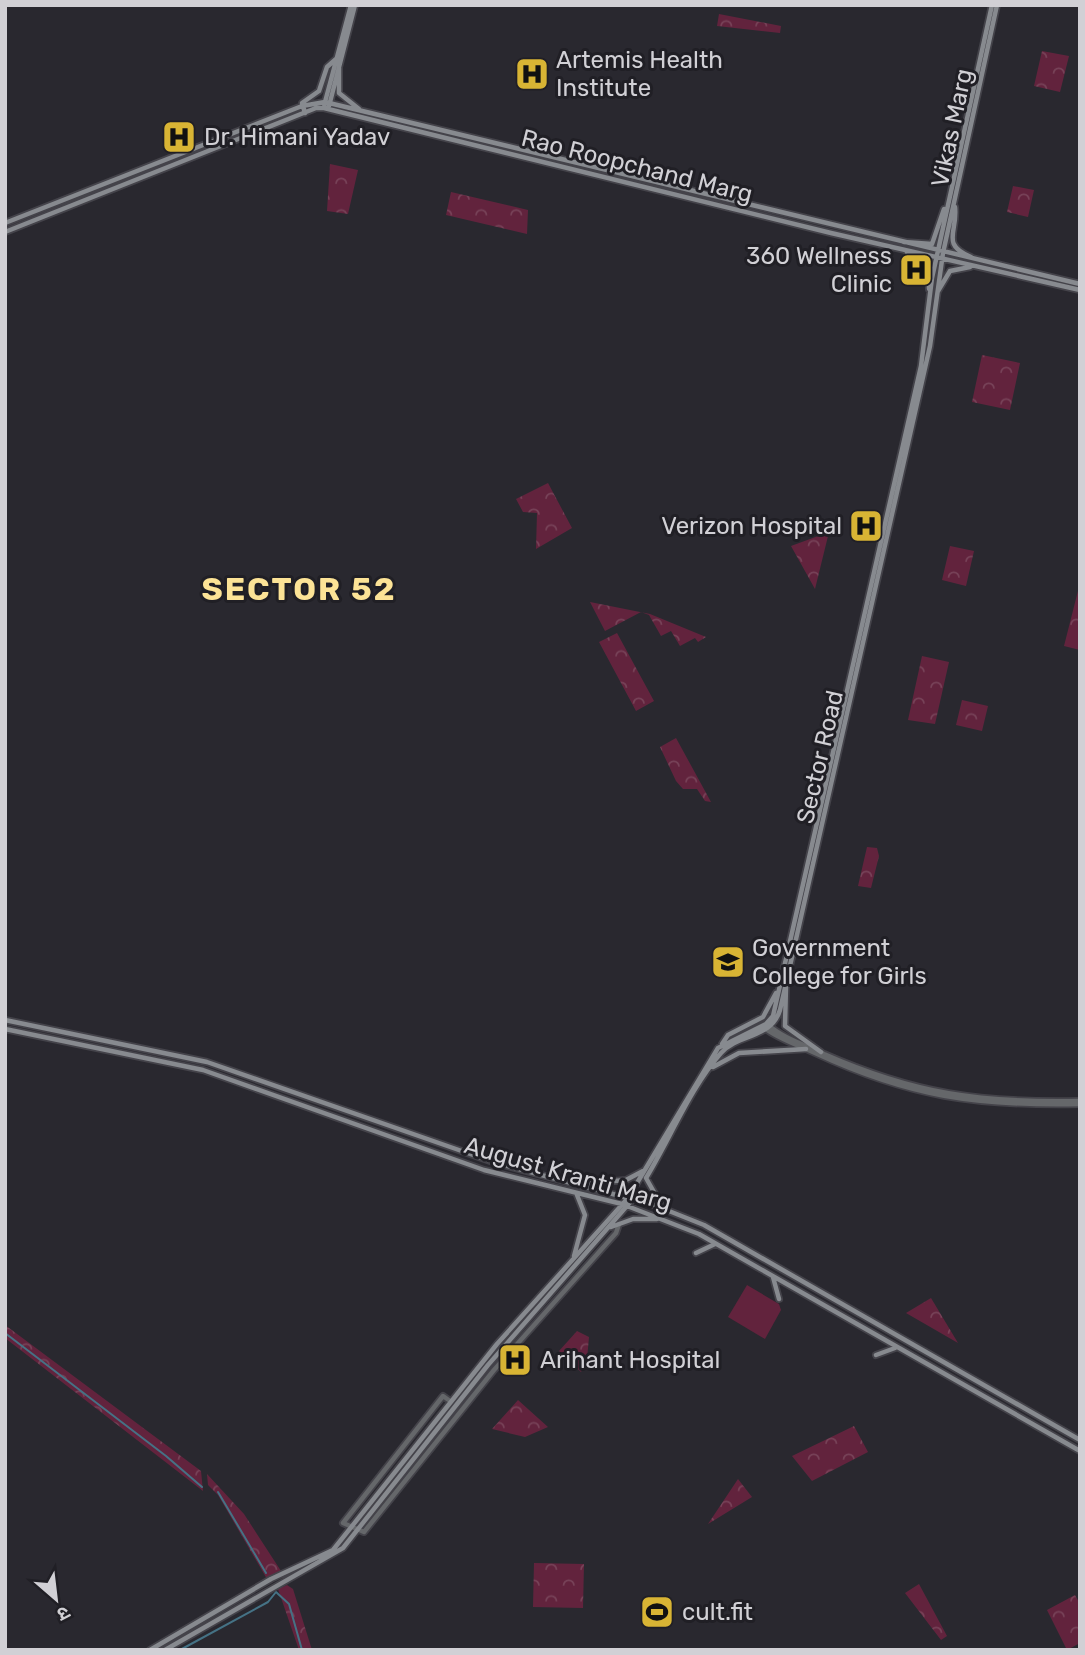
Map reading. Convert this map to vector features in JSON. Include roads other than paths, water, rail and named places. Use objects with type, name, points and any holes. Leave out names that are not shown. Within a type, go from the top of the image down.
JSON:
[{"type":"main road","points":[[326,106],[353,5]]},
{"type":"main road","points":[[326,106],[339,68],[353,5]]},
{"type":"main road","name":"Vikas Marg","points":[[940,255],[954,202],[995,5]]},
{"type":"main road","name":"Vikas Marg","points":[[940,255],[946,206],[995,5]]},
{"type":"main road","points":[[305,113],[302,105],[319,91],[327,67],[337,58]]},
{"type":"main road","points":[[339,68],[339,93],[362,112]]},
{"type":"main road","name":"Rao Roopchand Marg","points":[[6,229],[302,105],[362,112],[432,131]]},
{"type":"main road","name":"Rao Roopchand Marg","points":[[6,229],[326,106],[940,255]]},
{"type":"main road","points":[[954,202],[953,242],[960,252],[979,261]]},
{"type":"main road","points":[[901,246],[932,244],[946,206]]},
{"type":"main road","points":[[901,246],[929,264],[930,293]]},
{"type":"main road","points":[[940,255],[1080,284]]},
{"type":"main road","points":[[940,255],[974,266],[1080,290]]},
{"type":"main road","name":"Sector Road","points":[[766,1027],[773,1016],[921,366],[930,293],[940,255]]},
{"type":"main road","name":"Sector Road","points":[[766,1027],[777,1018],[786,985],[930,346],[940,255]]},
{"type":"main road","points":[[936,296],[950,271],[974,266]]},
{"type":"main road","points":[[786,985],[785,1026],[821,1052]]},
{"type":"main road","points":[[164,1650],[265,1590],[343,1548],[450,1401],[631,1198],[707,1062],[722,1045],[725,1037],[762,1017],[779,990]]},
{"type":"main road","name":"August Kranti Marg","points":[[5,1020],[206,1062],[486,1160],[663,1208],[704,1226],[1080,1440]]},
{"type":"main road","points":[[722,1045],[766,1027]]},
{"type":"main road","points":[[663,1208],[646,1178],[709,1069],[730,1045],[766,1027]]},
{"type":"main road","name":"August Kranti Marg","points":[[5,1029],[212,1073],[484,1170],[625,1205],[661,1219],[716,1243],[1080,1451]]},
{"type":"main road","points":[[709,1069],[739,1053],[806,1049]]},
{"type":"main road","points":[[573,1184],[626,1180],[646,1168]]},
{"type":"main road","points":[[573,1261],[585,1215],[576,1195]]},
{"type":"main road","points":[[150,1650],[271,1580],[332,1550],[355,1528],[488,1364],[611,1227],[625,1205]]},
{"type":"main road","points":[[611,1227],[633,1219],[661,1219]]},
{"type":"main road","points":[[696,1253],[716,1243]]},
{"type":"main road","points":[[772,1276],[779,1300]]},
{"type":"main road","points":[[876,1354],[895,1347]]},
{"type":"main road","points":[[923,1363],[929,1354]]},
{"type":"street","points":[[766,1027],[806,1049],[890,1085],[931,1095],[1000,1104],[1080,1102]]},
{"type":"street","points":[[766,1027],[891,1082],[931,1092],[1000,1101],[1080,1102]]},
{"type":"street","points":[[450,1401],[443,1396],[365,1492],[343,1524],[364,1532],[455,1416],[616,1233],[619,1224]]},
{"type":"waterway","points":[[5,1333],[166,1456],[202,1487]]},
{"type":"waterway","points":[[218,1492],[266,1573]]},
{"type":"waterway","points":[[180,1650],[268,1602],[276,1592],[289,1604],[302,1650]]},
{"type":"place","name":"Artemis Health Institute","points":[[532,74]]},
{"type":"place","name":"Dr. Himani Yadav","points":[[179,137]]},
{"type":"place","name":"360 Wellness Clinic","points":[[916,270]]},
{"type":"place","name":"Verizon Hospital","points":[[866,526]]},
{"type":"place","name":"Government College for Girls","points":[[728,962]]},
{"type":"place","name":"Arihant Hospital","points":[[515,1360]]},
{"type":"place","name":"cult.fit","points":[[657,1612]]},
{"type":"district","name":"SECTOR 52","points":[[299,589]]}]
